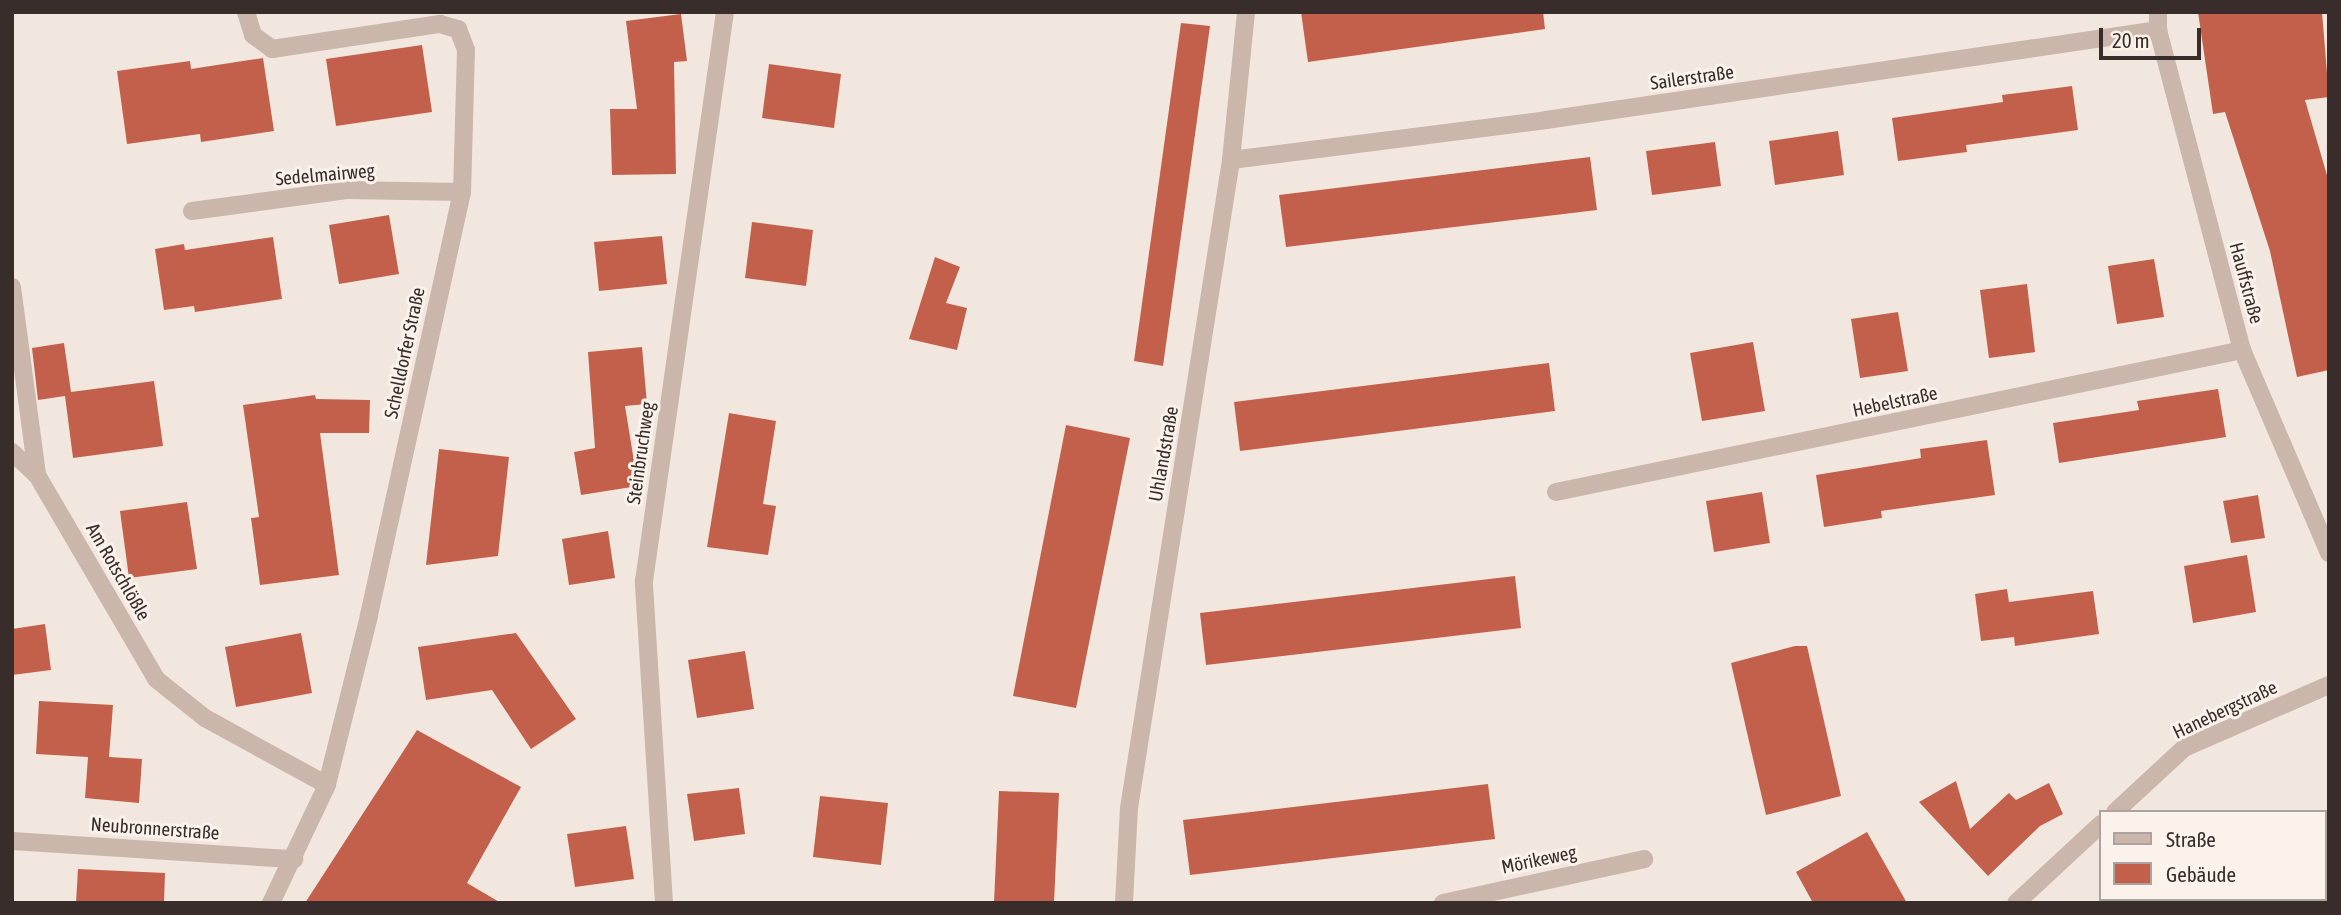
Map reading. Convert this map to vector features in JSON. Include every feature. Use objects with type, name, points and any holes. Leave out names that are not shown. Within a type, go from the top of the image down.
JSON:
[{"type":"street","name":"Schelldorfer Straße","points":[[246,12],[253,35],[272,49],[440,24],[458,29],[467,50],[462,192],[327,785],[271,903]]},
{"type":"street","name":"Steinbruchweg","points":[[664,903],[645,581],[725,12]]},
{"type":"street","name":"Uhlandstraße","points":[[1124,903],[1133,781],[1231,160],[1246,12]]},
{"type":"street","name":"Sailerstraße","points":[[1231,160],[1546,120],[2158,21]]},
{"type":"street","name":"Hauffstraße","points":[[2158,21],[2242,350],[2329,553]]},
{"type":"street","name":"Sedelmairweg","points":[[192,211],[348,190],[462,192]]},
{"type":"street","name":"Am Rotschlößle","points":[[12,287],[19,403],[37,475],[156,679],[205,718],[327,785]]},
{"type":"street","name":"Hebelstraße","points":[[1556,492],[2242,350]]},
{"type":"street","points":[[12,452],[37,475]]},
{"type":"street","name":"Hanebergstraße","points":[[2117,810],[2184,748],[2329,685]]},
{"type":"street","points":[[2016,903],[2100,825]]},
{"type":"street","name":"Neubronnerstraße","points":[[12,841],[294,859]]},
{"type":"street","name":"Mörikeweg","points":[[1443,903],[1644,859]]},
{"type":"building","points":[[1301,12],[1543,12],[1545,29],[1308,62]]},
{"type":"building","points":[[2198,12],[2322,12],[2329,97],[2305,100],[2329,182],[2329,370],[2297,377],[2270,251],[2225,112],[2213,114]]},
{"type":"building","points":[[681,14],[687,61],[674,62],[676,174],[612,175],[610,109],[637,109],[626,21]]},
{"type":"building","points":[[1181,23],[1210,26],[1163,366],[1134,361]]},
{"type":"building","points":[[422,45],[432,112],[336,126],[326,59]]},
{"type":"building","points":[[263,58],[274,131],[201,142],[200,134],[127,144],[117,71],[190,61],[191,69]]},
{"type":"building","points":[[769,64],[841,74],[834,128],[762,118]]},
{"type":"building","points":[[2072,86],[2078,130],[1966,145],[1967,152],[1898,161],[1892,118],[2003,102],[2002,95]]},
{"type":"building","points":[[1838,131],[1844,175],[1775,185],[1769,141]]},
{"type":"building","points":[[1715,142],[1721,186],[1652,195],[1646,151]]},
{"type":"building","points":[[1590,157],[1597,210],[1286,247],[1279,195]]},
{"type":"building","points":[[389,215],[399,274],[339,284],[329,225]]},
{"type":"building","points":[[752,222],[813,230],[806,286],[745,278]]},
{"type":"building","points":[[662,236],[667,284],[599,291],[594,242]]},
{"type":"building","points":[[273,237],[282,299],[195,312],[194,306],[164,310],[155,249],[184,244],[185,250]]},
{"type":"building","points":[[935,257],[960,267],[946,303],[967,308],[957,350],[909,339]]},
{"type":"building","points":[[2154,259],[2164,317],[2117,324],[2108,266]]},
{"type":"building","points":[[2027,284],[2035,352],[1989,358],[1980,290]]},
{"type":"building","points":[[1898,312],[1908,371],[1860,378],[1851,319]]},
{"type":"building","points":[[1753,342],[1765,411],[1702,421],[1690,353]]},
{"type":"building","points":[[64,343],[71,392],[154,381],[163,446],[73,458],[65,396],[38,400],[32,348]]},
{"type":"building","points":[[642,347],[647,404],[625,406],[638,486],[581,495],[574,452],[595,448],[588,352]]},
{"type":"building","points":[[1549,363],[1555,411],[1240,451],[1234,402]]},
{"type":"building","points":[[2218,389],[2226,437],[2059,463],[2053,423],[2139,410],[2137,401]]},
{"type":"building","points":[[315,395],[316,399],[370,400],[369,433],[320,433],[339,575],[260,585],[251,518],[259,517],[243,405]]},
{"type":"building","points":[[729,413],[776,421],[763,504],[776,506],[768,555],[707,547]]},
{"type":"building","points":[[1066,425],[1130,438],[1076,708],[1013,696]]},
{"type":"building","points":[[1987,440],[1995,495],[1881,511],[1882,518],[1824,527],[1816,475],[1921,458],[1920,449]]},
{"type":"building","points":[[439,449],[509,457],[498,556],[426,565]]},
{"type":"building","points":[[1762,492],[1770,543],[1714,552],[1706,501]]},
{"type":"building","points":[[2258,495],[2265,538],[2231,543],[2223,501]]},
{"type":"building","points":[[187,502],[197,569],[129,578],[120,511]]},
{"type":"building","points":[[608,531],[615,578],[569,585],[562,539]]},
{"type":"building","points":[[2247,555],[2256,612],[2193,623],[2184,566]]},
{"type":"building","points":[[1515,576],[1521,628],[1206,665],[1200,613]]},
{"type":"building","points":[[2007,589],[2009,602],[2093,591],[2099,634],[2015,646],[2014,637],[1981,641],[1975,594]]},
{"type":"building","points":[[45,624],[51,670],[12,675],[12,629]]},
{"type":"building","points":[[301,633],[312,693],[236,707],[225,647]]},
{"type":"building","points":[[516,633],[576,719],[531,749],[492,690],[426,700],[418,647]]},
{"type":"building","points":[[1795,646],[1807,646],[1841,796],[1766,815],[1731,663]]},
{"type":"building","points":[[745,651],[754,709],[697,718],[688,660]]},
{"type":"building","points":[[39,701],[113,705],[109,757],[142,759],[139,803],[85,798],[88,757],[36,754]]},
{"type":"building","points":[[417,730],[521,787],[467,883],[501,903],[305,903]]},
{"type":"building","points":[[1956,781],[1970,829],[2009,793],[2016,800],[2049,783],[2063,814],[2040,826],[1988,876],[1919,802]]},
{"type":"building","points":[[1488,784],[1495,839],[1190,875],[1183,820]]},
{"type":"building","points":[[739,788],[745,834],[694,841],[687,794]]},
{"type":"building","points":[[999,791],[1059,793],[1054,903],[994,903]]},
{"type":"building","points":[[820,796],[888,803],[881,865],[813,857]]},
{"type":"building","points":[[626,826],[634,879],[575,887],[567,834]]},
{"type":"building","points":[[1867,832],[1907,903],[1813,903],[1796,872]]},
{"type":"building","points":[[78,869],[165,873],[164,903],[76,903]]}]
